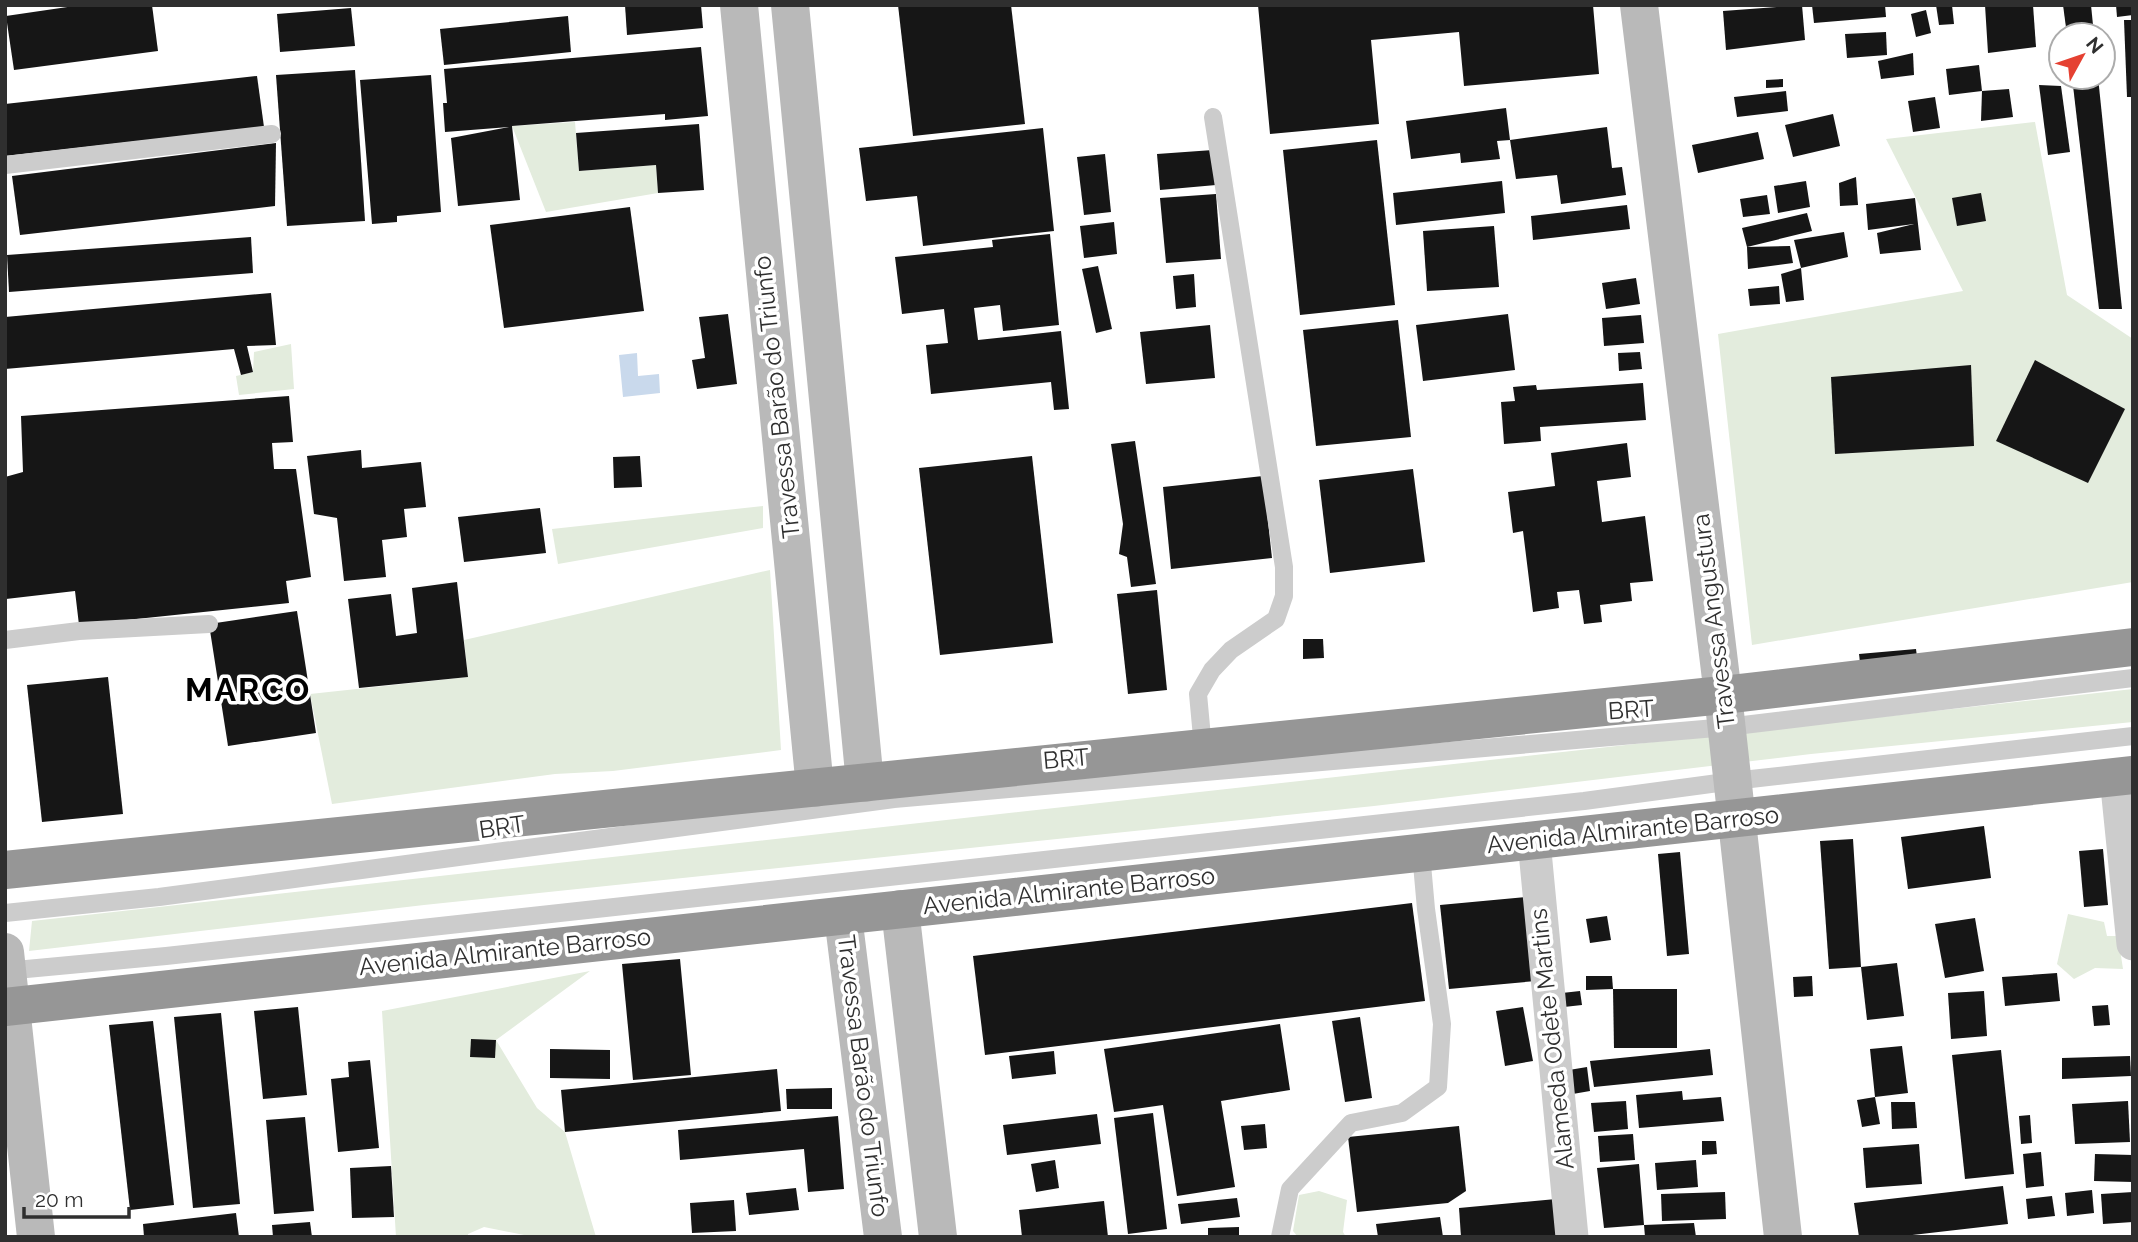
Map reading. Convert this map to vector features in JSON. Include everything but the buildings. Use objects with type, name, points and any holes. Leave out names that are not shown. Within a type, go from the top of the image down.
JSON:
[{"type":"highway","points":[[5,870],[1203,748],[1725,711],[2133,647]]},
{"type":"highway","name":"Avenida Almirante Barroso","points":[[7,981],[843,916],[2124,776]]},
{"type":"street","name":"Travessa Barão do Triunfo","points":[[739,5],[815,788]]},
{"type":"street","name":"Travessa Barão do Triunfo","points":[[790,5],[827,412],[865,783]]},
{"type":"street","name":"Travessa Angustura","points":[[1639,5],[1725,711],[1783,1237]]},
{"type":"street","points":[[755,172],[804,168]]},
{"type":"street","points":[[779,416],[827,412]]},
{"type":"street","points":[[2124,776],[2133,944]]},
{"type":"street","name":"Alameda Odete Martins","points":[[1534,841],[1572,1237]]},
{"type":"street","points":[[900,909],[938,1237]]},
{"type":"street","name":"Travessa Barão do Triunfo","points":[[843,916],[883,1237]]},
{"type":"street","points":[[7,981],[37,1237]]},
{"type":"lane","points":[[1203,748],[1198,694],[1212,670],[1231,650],[1276,619],[1284,596],[1284,567],[1213,117]]},
{"type":"lane","points":[[5,165],[272,134]]},
{"type":"lane","points":[[5,640],[79,631],[209,624]]},
{"type":"lane","name":"BRT","points":[[5,913],[159,897],[894,799],[1725,711],[2133,678]]},
{"type":"lane","points":[[7,981],[194,953],[1543,805],[2133,736]]},
{"type":"lane","points":[[1280,1237],[1290,1189],[1352,1123],[1402,1112],[1438,1087],[1442,1024],[1421,853]]},
{"type":"green space","points":[[575,122],[579,171],[656,165],[658,193],[546,212],[512,126]]},
{"type":"green space","points":[[2035,122],[2067,295],[2133,339],[2133,582],[1752,645],[1718,334],[1963,291],[1886,139]]},
{"type":"green space","points":[[291,344],[294,389],[239,395],[236,376],[253,372],[254,352]]},
{"type":"green space","points":[[763,506],[763,528],[558,564],[552,529]]},
{"type":"green space","points":[[770,570],[781,750],[613,771],[555,774],[332,804],[310,694],[468,677],[464,640]]},
{"type":"green space","points":[[2133,689],[2133,722],[1811,754],[1374,806],[424,905],[29,951],[32,921]]},
{"type":"green space","points":[[2068,914],[2104,922],[2107,936],[2118,936],[2123,969],[2095,968],[2074,979],[2057,964]]},
{"type":"green space","points":[[590,971],[496,1040],[537,1108],[565,1132],[596,1237],[534,1237],[484,1227],[468,1234],[468,1237],[396,1237],[382,1011]]},
{"type":"green space","points":[[1319,1191],[1347,1200],[1343,1232],[1346,1237],[1298,1237],[1293,1231],[1299,1195]]},
{"type":"water","points":[[637,353],[638,376],[659,374],[660,393],[623,397],[619,355]]},
{"type":"district","name":"MARCO","points":[[248,690]]}]
